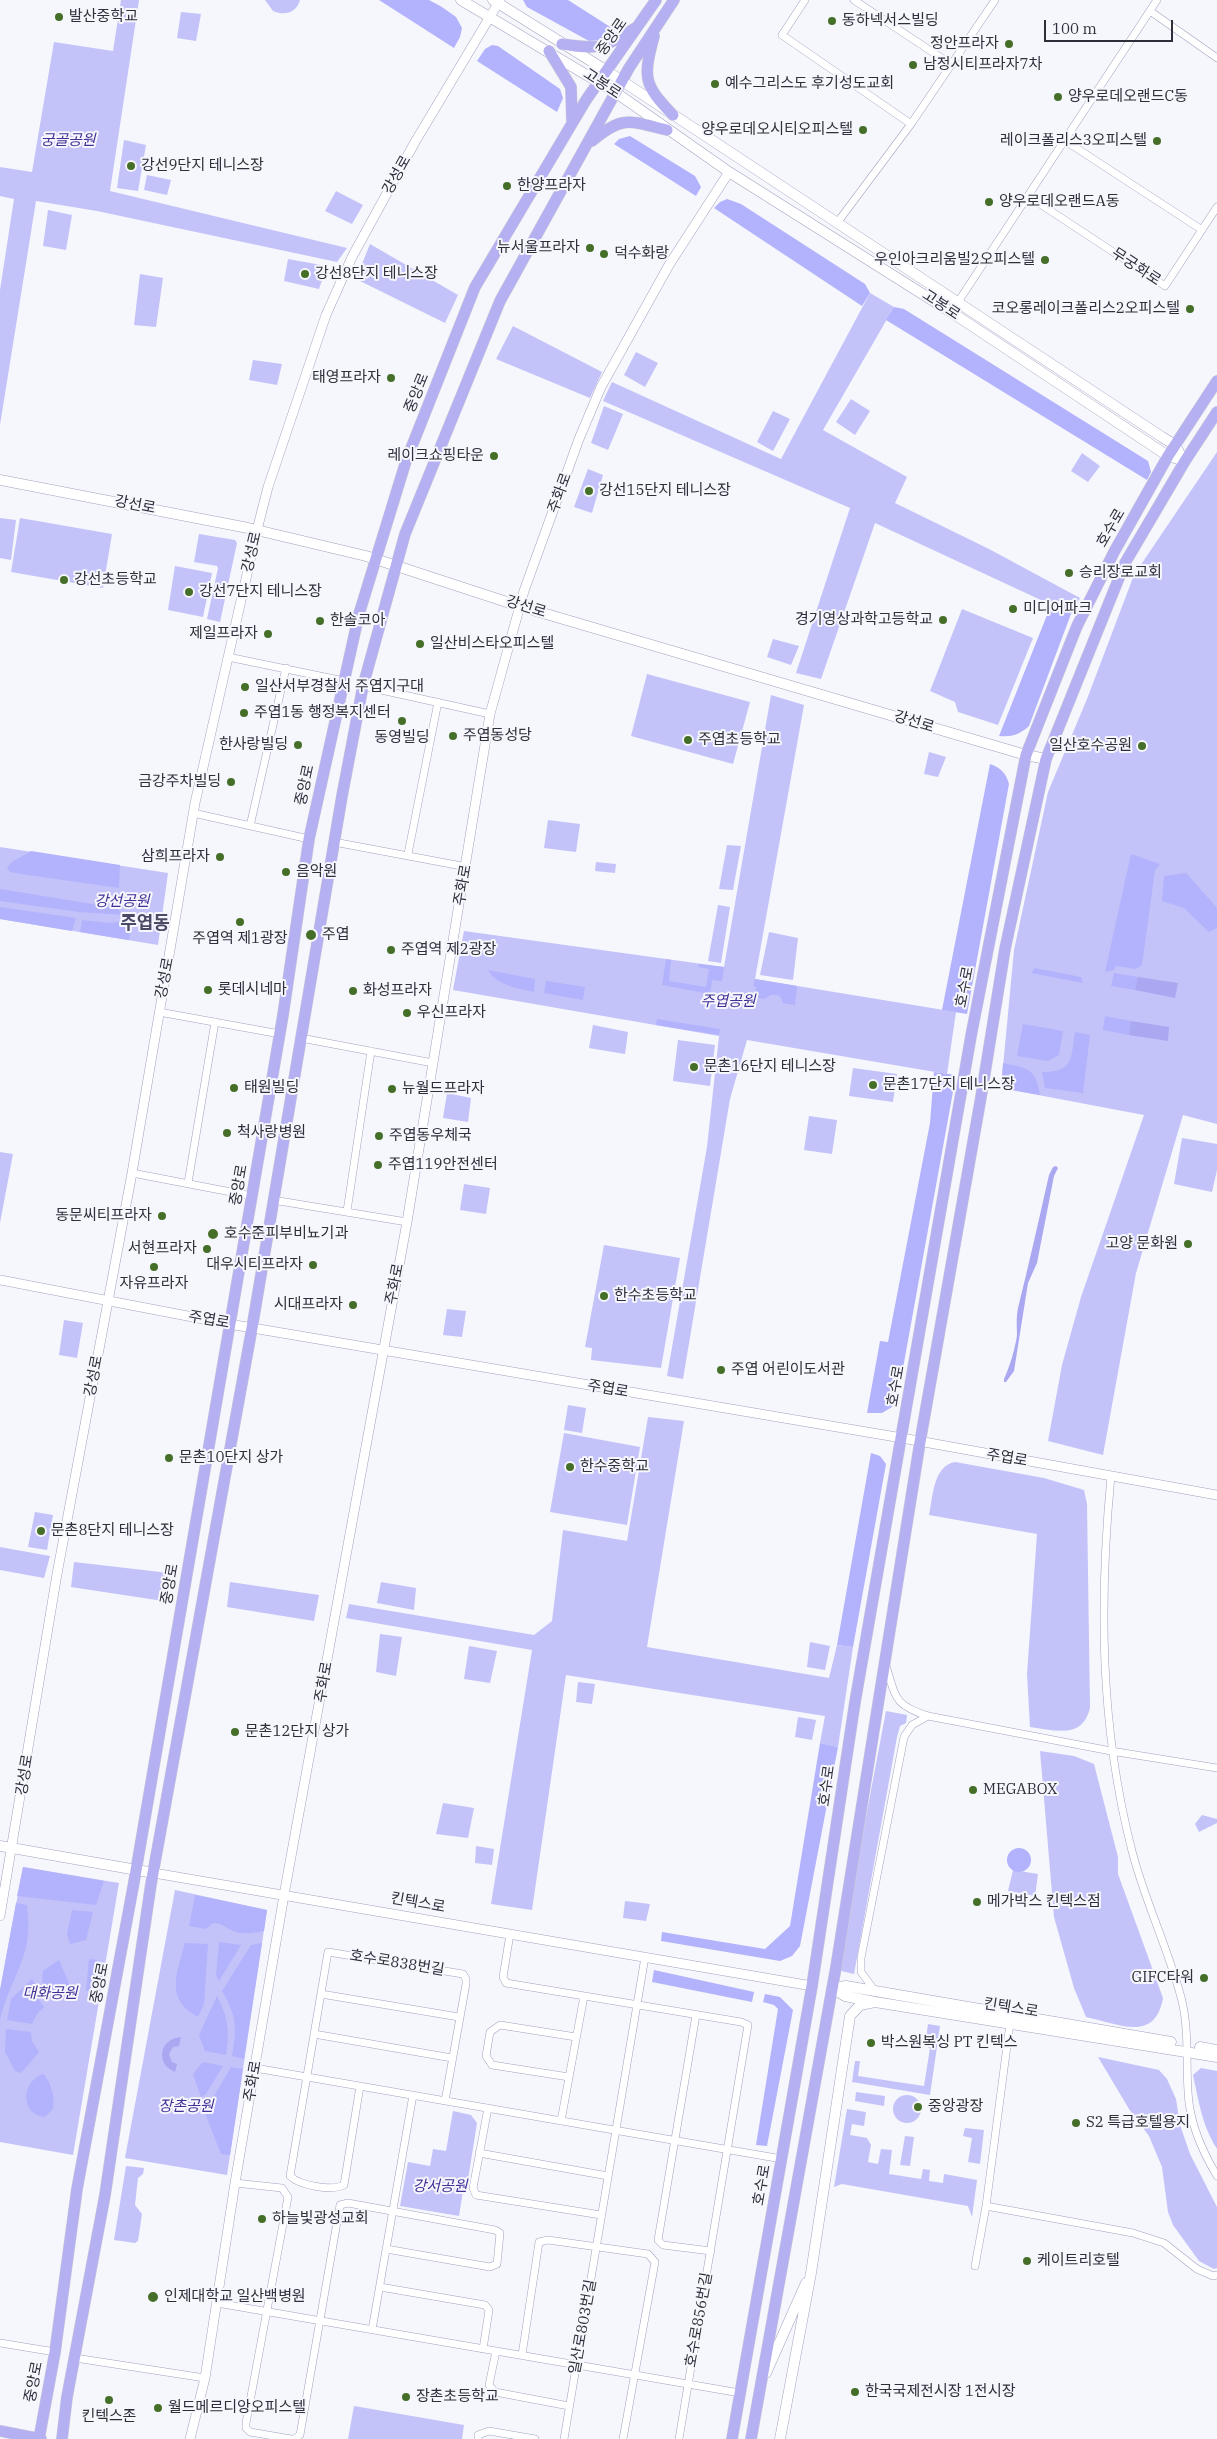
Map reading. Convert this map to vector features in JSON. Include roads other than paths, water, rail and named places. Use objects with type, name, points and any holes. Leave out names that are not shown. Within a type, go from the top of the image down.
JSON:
[{"type":"main road","name":"고봉로","points":[[461,0],[488,18],[549,51],[615,92],[729,172],[951,312],[1168,456],[1185,461]]},
{"type":"main road","name":"중앙로","points":[[40,2439],[55,2352],[77,2189],[136,1869],[280,1034],[309,839],[344,681],[376,559],[406,461],[475,287],[572,123],[656,0]]},
{"type":"main road","name":"중앙로","points":[[62,2439],[105,2195],[154,1873],[252,1328],[334,842],[363,686],[405,534],[500,301],[621,81],[674,0]]},
{"type":"main road","name":"고봉로","points":[[497,1],[1175,445],[1185,461]]},
{"type":"main road","points":[[562,44],[600,47],[612,43],[638,26]]},
{"type":"main road","points":[[657,26],[647,67],[647,77],[653,94],[673,115]]},
{"type":"main road","points":[[549,51],[571,87],[573,100],[572,123]]},
{"type":"main road","points":[[586,146],[618,122],[632,122],[667,130]]},
{"type":"main road","name":"호수로","points":[[732,2439],[812,1986],[855,1702],[971,1036],[1026,756],[1076,626],[1114,552],[1168,456],[1217,381]]},
{"type":"main road","name":"호수로","points":[[751,2439],[832,1988],[920,1442],[1005,949],[1046,759],[1125,564],[1185,461],[1217,412]]},
{"type":"main road","name":"강선로","points":[[0,480],[257,530],[376,559],[519,606],[1026,756],[1046,759]]},
{"type":"main road","name":"킨텍스로","points":[[0,1846],[154,1873]]},
{"type":"main road","name":"킨텍스로","points":[[812,1986],[832,1988],[846,1986],[876,1991],[1187,2048],[1217,2057]]},
{"type":"main road","name":"킨텍스로","points":[[832,1988],[845,1996],[1010,2024],[1187,2048],[1217,2050]]},
{"type":"main road","points":[[780,2439],[811,2273],[850,2016],[860,2005],[875,2002]]},
{"type":"main road","points":[[761,2384],[811,2273]]},
{"type":"main road","points":[[0,2431],[40,2439]]},
{"type":"street","points":[[805,0],[782,35],[911,124]]},
{"type":"street","points":[[854,0],[952,65]]},
{"type":"street","points":[[1157,0],[1150,11],[1217,58]]},
{"type":"street","name":"강성로","points":[[0,1916],[57,1574],[132,1173],[193,813],[268,487],[326,315],[352,257],[413,146],[497,1]]},
{"type":"street","points":[[837,223],[911,124],[993,3]]},
{"type":"street","name":"고봉로","points":[[958,302],[1150,11]]},
{"type":"street","points":[[1064,140],[1202,230]]},
{"type":"street","name":"주화로","points":[[190,2439],[205,2378],[235,2183],[284,1895],[407,1222],[467,867],[490,714],[519,606],[601,387],[669,265],[729,172]]},
{"type":"street","name":"무궁화로","points":[[1028,196],[1165,286],[1217,207]]},
{"type":"street","points":[[228,657],[344,681]]},
{"type":"street","points":[[250,826],[286,668]]},
{"type":"street","points":[[363,686],[490,714]]},
{"type":"street","points":[[408,854],[438,702]]},
{"type":"street","points":[[193,813],[309,839]]},
{"type":"street","points":[[334,842],[408,854],[467,867]]},
{"type":"street","points":[[159,1012],[280,1034]]},
{"type":"street","points":[[188,1183],[215,1022]]},
{"type":"street","points":[[301,1038],[433,1062]]},
{"type":"street","points":[[347,1211],[371,1051]]},
{"type":"street","points":[[132,1173],[252,1196]]},
{"type":"street","points":[[273,1200],[407,1222]]},
{"type":"street","name":"주엽로","points":[[0,1280],[229,1324],[902,1438],[1217,1495]]},
{"type":"street","points":[[1111,1476],[1104,1546],[1102,1616],[1104,1684],[1111,1751],[1119,1802],[1136,1867],[1148,1904],[1161,1933],[1181,1999],[1187,2048],[1188,2094],[1192,2118],[1203,2151],[1217,2176]]},
{"type":"street","points":[[885,1664],[895,1696],[906,1710],[928,1716],[1111,1751],[1217,1768]]},
{"type":"street","points":[[876,1991],[861,1972],[861,1958],[904,1736],[912,1725],[928,1716]]},
{"type":"street","name":"킨텍스로","points":[[154,1873],[812,1986]]},
{"type":"street","points":[[510,1934],[503,1977],[506,1983],[741,2022],[748,2025],[710,2254],[663,2245],[658,2240],[696,2015]]},
{"type":"street","name":"호수로838번길","points":[[360,2086],[344,2185],[337,2188],[297,2183],[290,2176],[328,1952],[463,1974],[466,1978],[466,1984],[446,2101]]},
{"type":"street","name":"일산로803번길","points":[[564,2439],[645,1957]]},
{"type":"street","points":[[321,1994],[459,2017]]},
{"type":"street","points":[[561,2121],[584,1996]]},
{"type":"street","points":[[975,2266],[986,2206],[1010,2024]]},
{"type":"street","points":[[569,2077],[492,2064],[486,2056],[490,2032],[500,2025],[576,2037]]},
{"type":"street","points":[[314,2034],[452,2058]]},
{"type":"street","points":[[255,2068],[782,2159]]},
{"type":"street","points":[[372,2330],[413,2095]]},
{"type":"street","points":[[488,2108],[474,2188],[476,2195],[602,2215]]},
{"type":"street","points":[[479,2153],[608,2176]]},
{"type":"street","points":[[235,2183],[282,2188],[288,2197],[246,2428],[250,2432],[292,2439],[300,2434],[340,2204],[348,2203],[495,2230],[500,2233],[497,2264],[490,2267],[386,2249]]},
{"type":"street","points":[[986,2206],[1133,2233],[1164,2243],[1196,2269],[1217,2276]]},
{"type":"street","points":[[522,2355],[539,2242],[548,2240],[648,2254],[655,2262],[623,2439]]},
{"type":"street","name":"호수로856번길","points":[[679,2439],[710,2254]]},
{"type":"street","points":[[380,2287],[485,2305],[489,2310],[483,2349]]},
{"type":"street","name":"호수로856번길","points":[[217,2303],[740,2392]]},
{"type":"street","points":[[0,2343],[55,2352]]},
{"type":"street","points":[[496,2351],[489,2385],[495,2392],[569,2406]]},
{"type":"street","points":[[75,2358],[205,2378]]},
{"type":"street","points":[[478,2437],[488,2431],[535,2439]]},
{"type":"place","name":"발산중학교","points":[[59,17]]},
{"type":"place","name":"동하넥서스빌딩","points":[[832,21]]},
{"type":"place","name":"정안프라자","points":[[1009,44]]},
{"type":"place","name":"남정시티프라자7차","points":[[913,65]]},
{"type":"place","name":"예수그리스도 후기성도교회","points":[[715,84]]},
{"type":"place","name":"양우로데오랜드C동","points":[[1058,97]]},
{"type":"place","name":"양우로데오시티오피스텔","points":[[863,130]]},
{"type":"place","name":"레이크폴리스3오피스텔","points":[[1157,141]]},
{"type":"place","name":"강선9단지 테니스장","points":[[131,166]]},
{"type":"place","name":"한양프라자","points":[[507,186]]},
{"type":"place","name":"양우로데오랜드A동","points":[[989,202]]},
{"type":"place","name":"뉴서울프라자","points":[[590,248]]},
{"type":"place","name":"덕수화랑","points":[[604,254]]},
{"type":"place","name":"우인아크리움빌2오피스텔","points":[[1045,260]]},
{"type":"place","name":"강선8단지 테니스장","points":[[305,274]]},
{"type":"place","name":"코오롱레이크폴리스2오피스텔","points":[[1190,309]]},
{"type":"place","name":"태영프라자","points":[[391,378]]},
{"type":"place","name":"레이크쇼핑타운","points":[[494,456]]},
{"type":"place","name":"강선15단지 테니스장","points":[[589,491]]},
{"type":"place","name":"승리장로교회","points":[[1069,573]]},
{"type":"place","name":"강선초등학교","points":[[64,580]]},
{"type":"place","name":"강선7단지 테니스장","points":[[189,592]]},
{"type":"place","name":"미디어파크","points":[[1013,609]]},
{"type":"place","name":"경기영상과학고등학교","points":[[943,620]]},
{"type":"place","name":"한솔코아","points":[[320,621]]},
{"type":"place","name":"제일프라자","points":[[268,634]]},
{"type":"place","name":"일산비스타오피스텔","points":[[420,644]]},
{"type":"place","name":"일산서부경찰서 주엽지구대","points":[[245,687]]},
{"type":"place","name":"주엽1동 행정복지센터","points":[[244,713]]},
{"type":"place","name":"동영빌딩","points":[[402,721]]},
{"type":"place","name":"주엽동성당","points":[[453,736]]},
{"type":"place","name":"주엽초등학교","points":[[688,740]]},
{"type":"place","name":"한사랑빌딩","points":[[298,745]]},
{"type":"place","name":"일산호수공원","points":[[1142,746]]},
{"type":"place","name":"금강주차빌딩","points":[[231,782]]},
{"type":"place","name":"삼희프라자","points":[[220,857]]},
{"type":"place","name":"음악원","points":[[286,872]]},
{"type":"place","name":"주엽역 제1광장","points":[[240,922]]},
{"type":"place","name":"주엽","points":[[311,935]]},
{"type":"place","name":"주엽역 제2광장","points":[[391,950]]},
{"type":"place","name":"롯데시네마","points":[[208,990]]},
{"type":"place","name":"화성프라자","points":[[353,991]]},
{"type":"place","name":"우신프라자","points":[[407,1013]]},
{"type":"place","name":"문촌16단지 테니스장","points":[[694,1067]]},
{"type":"place","name":"문촌17단지 테니스장","points":[[873,1085]]},
{"type":"place","name":"태원빌딩","points":[[234,1088]]},
{"type":"place","name":"뉴월드프라자","points":[[392,1089]]},
{"type":"place","name":"척사랑병원","points":[[227,1133]]},
{"type":"place","name":"주엽동우체국","points":[[379,1136]]},
{"type":"place","name":"주엽119안전센터","points":[[378,1165]]},
{"type":"place","name":"동문씨티프라자","points":[[162,1216]]},
{"type":"place","name":"호수준피부비뇨기과","points":[[213,1234]]},
{"type":"place","name":"고양 문화원","points":[[1188,1244]]},
{"type":"place","name":"서현프라자","points":[[207,1249]]},
{"type":"place","name":"대우시티프라자","points":[[313,1265]]},
{"type":"place","name":"자유프라자","points":[[154,1267]]},
{"type":"place","name":"한수초등학교","points":[[604,1296]]},
{"type":"place","name":"시대프라자","points":[[353,1305]]},
{"type":"place","name":"주엽 어린이도서관","points":[[721,1370]]},
{"type":"place","name":"문촌10단지 상가","points":[[169,1458]]},
{"type":"place","name":"한수중학교","points":[[570,1467]]},
{"type":"place","name":"문촌8단지 테니스장","points":[[41,1531]]},
{"type":"place","name":"문촌12단지 상가","points":[[235,1732]]},
{"type":"place","name":"MEGABOX","points":[[973,1790]]},
{"type":"place","name":"메가박스 킨텍스점","points":[[977,1902]]},
{"type":"place","name":"GIFC타워","points":[[1204,1978]]},
{"type":"place","name":"박스원복싱 PT 킨텍스","points":[[871,2043]]},
{"type":"place","name":"중앙광장","points":[[918,2107]]},
{"type":"place","name":"S2 특급호텔용지","points":[[1076,2123]]},
{"type":"place","name":"하늘빛광성교회","points":[[262,2219]]},
{"type":"place","name":"케이트리호텔","points":[[1027,2261]]},
{"type":"place","name":"인제대학교 일산백병원","points":[[153,2297]]},
{"type":"place","name":"한국국제전시장 1전시장","points":[[855,2392]]},
{"type":"place","name":"장촌초등학교","points":[[406,2397]]},
{"type":"place","name":"킨텍스존","points":[[109,2400]]},
{"type":"place","name":"월드메르디앙오피스텔","points":[[158,2408]]},
{"type":"district","name":"주엽동","points":[[145,924]]},
{"type":"park label","name":"궁골공원","points":[[68,141]]},
{"type":"park label","name":"강선공원","points":[[122,902]]},
{"type":"park label","name":"주엽공원","points":[[728,1002]]},
{"type":"park label","name":"대화공원","points":[[50,1994]]},
{"type":"park label","name":"장촌공원","points":[[186,2107]]},
{"type":"park label","name":"강서공원","points":[[440,2187]]}]
